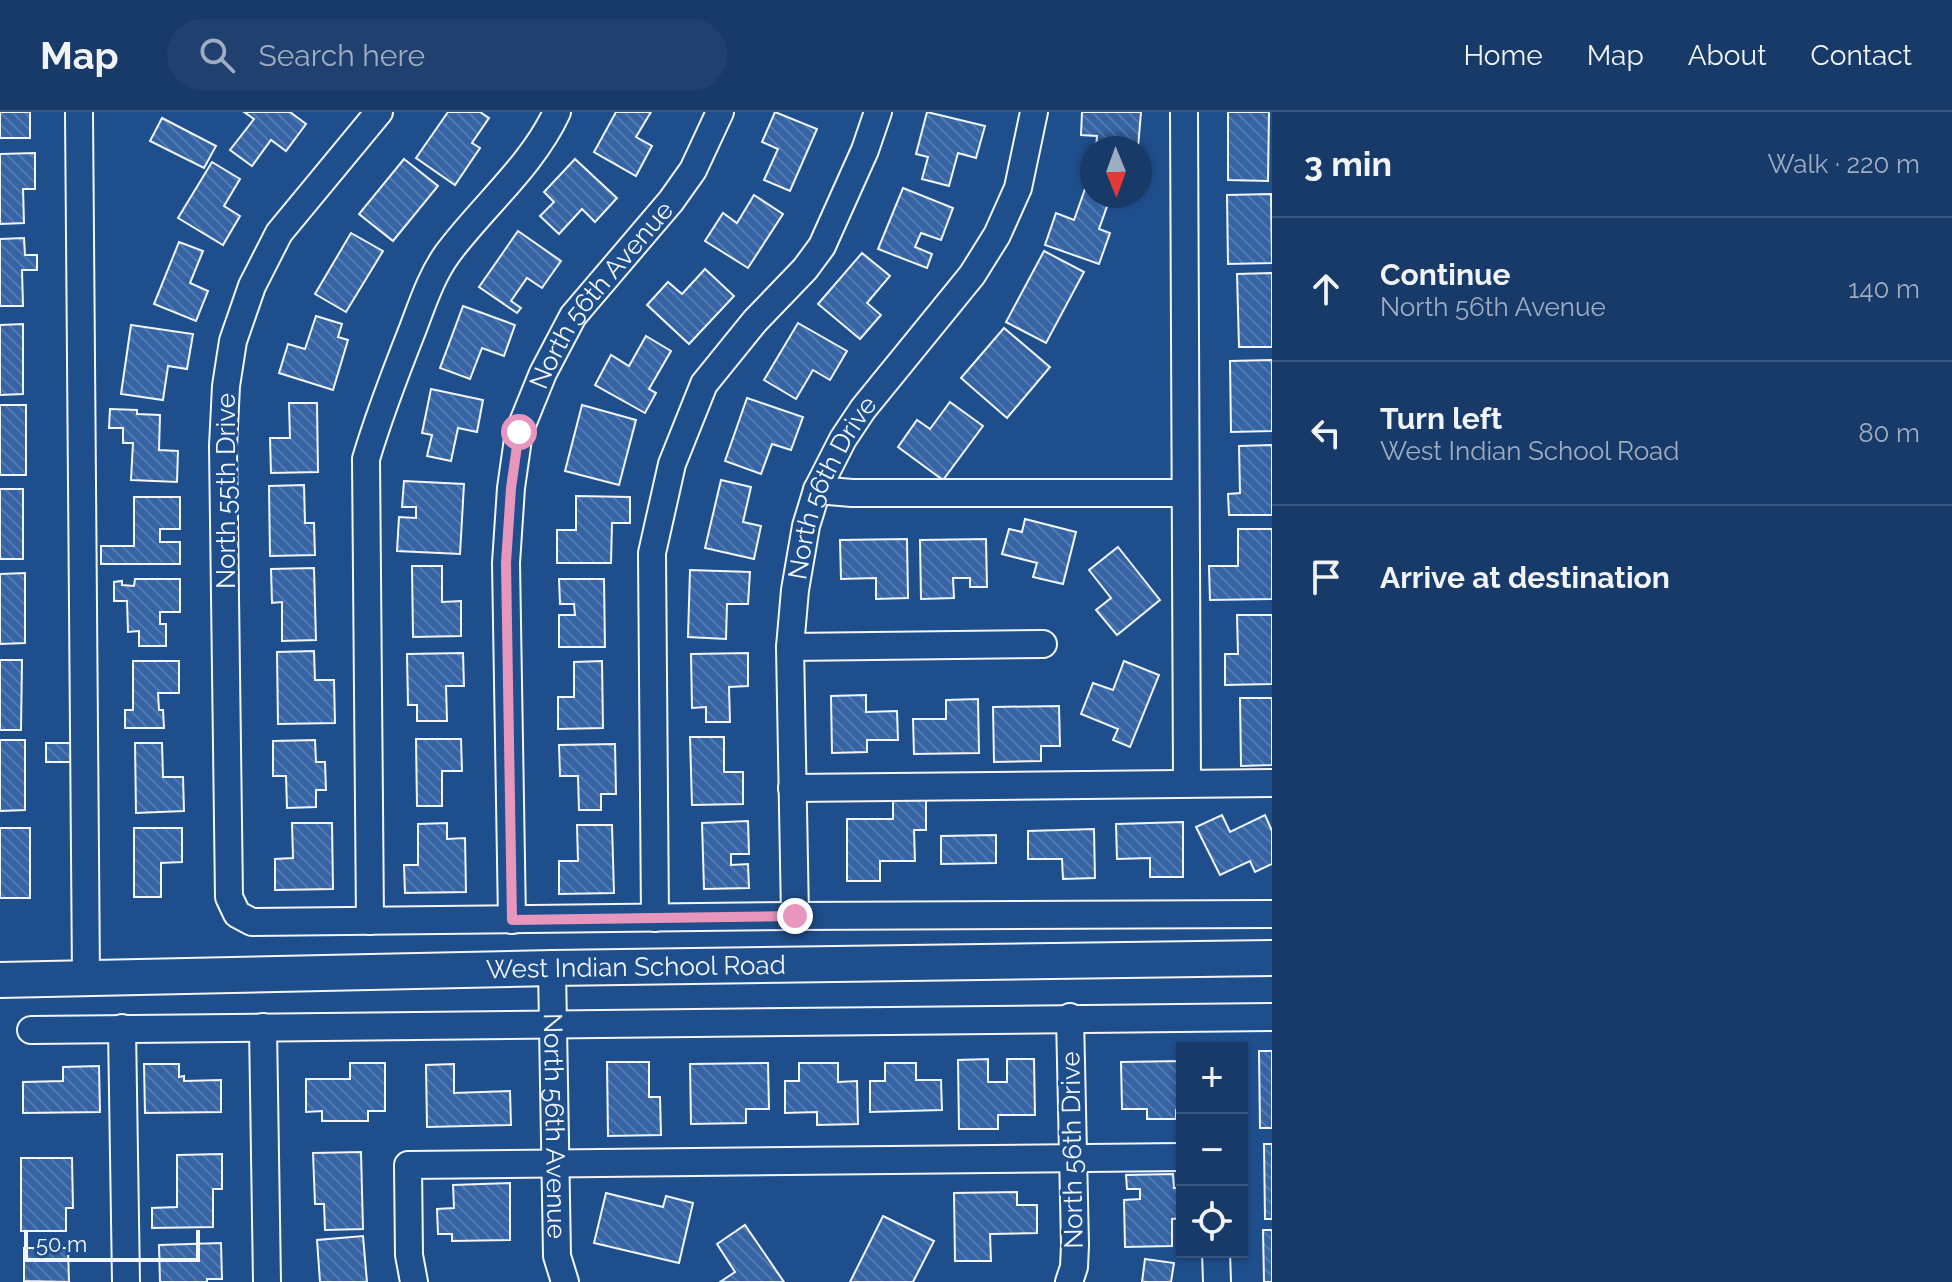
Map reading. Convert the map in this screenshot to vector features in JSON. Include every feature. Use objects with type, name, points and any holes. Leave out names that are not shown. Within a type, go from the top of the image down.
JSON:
[{"type":"main road","name":"West Indian School Road","points":[[0,980],[552,968],[1272,958]]},
{"type":"street","points":[[79,112],[86,978]]},
{"type":"street","name":"North 55th Drive","points":[[237,914],[229,897],[223,446],[226,386],[233,341],[252,286],[279,233],[379,112]]},
{"type":"street","points":[[370,921],[366,459],[378,417],[433,278],[447,254],[533,151],[557,112]]},
{"type":"street","name":"North 56th Avenue","points":[[512,920],[506,563],[511,488],[519,432],[543,373],[573,316],[671,201],[693,170],[720,112]]},
{"type":"street","points":[[655,918],[652,553],[672,464],[704,384],[822,246],[865,150],[878,112]]},
{"type":"street","name":"North 56th Drive","points":[[795,916],[790,647],[795,590],[806,526],[817,490],[843,439],[863,409],[972,275],[997,235],[1018,188],[1034,112]]},
{"type":"street","points":[[1184,112],[1187,783]]},
{"type":"street","points":[[817,490],[852,493],[1185,493]]},
{"type":"street","points":[[790,647],[1043,644]]},
{"type":"street","points":[[792,788],[1272,783]]},
{"type":"street","name":"West Indian School Road","points":[[237,914],[252,922],[1272,914]]},
{"type":"street","name":"North 56th Avenue","points":[[552,968],[557,1256],[565,1282]]},
{"type":"street","name":"North 56th Drive","points":[[1069,1282],[1074,1267],[1075,1245],[1070,1017]]},
{"type":"street","name":"West Indian School Road","points":[[31,1030],[1272,1017]]},
{"type":"street","points":[[263,1027],[267,1282]]},
{"type":"street","points":[[122,1028],[126,1282]]},
{"type":"street","points":[[414,1282],[409,1255],[408,1165],[1176,1157]]},
{"type":"street","points":[[1216,1258],[1217,1282]]},
{"type":"building","points":[[0,112],[30,112],[30,138],[0,138]]},
{"type":"building","points":[[244,112],[290,112],[306,124],[286,151],[271,140],[252,166],[230,150],[254,119]]},
{"type":"building","points":[[448,112],[480,112],[489,118],[472,143],[480,148],[455,185],[416,158]]},
{"type":"building","points":[[616,112],[651,112],[636,137],[652,146],[636,176],[594,152]]},
{"type":"building","points":[[775,112],[817,129],[790,191],[764,180],[778,149],[762,142]]},
{"type":"building","points":[[927,112],[985,126],[976,158],[958,153],[949,186],[922,179],[928,157],[916,154]]},
{"type":"building","points":[[1082,112],[1141,112],[1139,136],[1081,135]]},
{"type":"building","points":[[1228,112],[1269,112],[1268,181],[1228,180]]},
{"type":"building","points":[[162,118],[216,146],[204,168],[150,141]]},
{"type":"building","points":[[35,153],[35,189],[23,189],[24,223],[0,224],[0,154]]},
{"type":"building","points":[[404,159],[438,186],[393,241],[359,214]]},
{"type":"building","points":[[575,159],[617,198],[595,222],[582,209],[559,234],[540,216],[554,202],[544,192]]},
{"type":"building","points":[[212,162],[240,179],[224,206],[240,216],[223,245],[178,218]]},
{"type":"building","points":[[903,188],[953,208],[941,240],[921,233],[915,247],[932,254],[927,268],[878,249]]},
{"type":"building","points":[[1271,194],[1272,263],[1228,264],[1227,195]]},
{"type":"building","points":[[754,195],[783,214],[748,268],[705,241],[723,213],[737,223]]},
{"type":"building","points":[[1080,203],[1080,208],[1106,208],[1099,229],[1110,233],[1099,264],[1045,245],[1056,213],[1074,220]]},
{"type":"building","points":[[518,231],[561,261],[542,288],[527,278],[511,301],[521,308],[517,313],[479,287]]},
{"type":"building","points":[[351,233],[383,251],[346,312],[315,294]]},
{"type":"building","points":[[24,238],[25,255],[37,255],[37,270],[22,270],[23,306],[0,306],[0,239]]},
{"type":"building","points":[[179,242],[203,251],[190,283],[208,291],[196,321],[154,304]]},
{"type":"building","points":[[1044,251],[1084,272],[1046,343],[1006,322]]},
{"type":"building","points":[[862,253],[890,276],[867,303],[881,315],[860,339],[818,304]]},
{"type":"building","points":[[705,269],[734,296],[689,344],[647,305],[668,282],[682,294]]},
{"type":"building","points":[[1272,273],[1272,347],[1239,347],[1237,274]]},
{"type":"building","points":[[463,306],[515,325],[504,356],[482,348],[470,379],[440,368]]},
{"type":"building","points":[[316,316],[342,324],[338,337],[348,340],[333,390],[279,373],[288,344],[305,349]]},
{"type":"building","points":[[798,323],[847,351],[830,380],[813,370],[796,399],[764,380]]},
{"type":"building","points":[[23,324],[23,394],[0,395],[0,325]]},
{"type":"building","points":[[131,325],[193,334],[187,369],[168,366],[163,400],[121,394]]},
{"type":"building","points":[[1004,328],[1050,367],[1007,418],[961,378]]},
{"type":"building","points":[[646,336],[671,351],[649,389],[656,393],[645,413],[595,385],[611,355],[629,366]]},
{"type":"building","points":[[1272,360],[1272,431],[1231,432],[1230,361]]},
{"type":"building","points":[[431,389],[483,400],[477,432],[458,428],[451,461],[427,456],[432,435],[422,433]]},
{"type":"building","points":[[747,398],[803,417],[791,450],[772,444],[761,474],[725,461]]},
{"type":"building","points":[[950,402],[983,426],[943,480],[898,447],[917,420],[930,429]]},
{"type":"building","points":[[289,403],[317,403],[318,472],[271,473],[270,438],[290,438]]},
{"type":"building","points":[[0,405],[26,405],[26,475],[0,475]]},
{"type":"building","points":[[582,405],[636,420],[619,485],[565,471]]},
{"type":"building","points":[[110,409],[160,415],[159,450],[178,451],[177,482],[131,480],[133,443],[123,443],[123,428],[109,428]]},
{"type":"building","points":[[1272,445],[1272,515],[1229,515],[1228,494],[1240,493],[1239,446]]},
{"type":"building","points":[[721,480],[751,487],[743,522],[761,526],[754,559],[705,548]]},
{"type":"building","points":[[404,481],[464,484],[460,554],[397,551],[399,517],[416,518],[416,507],[402,507]]},
{"type":"building","points":[[304,485],[305,523],[314,523],[315,555],[270,556],[269,486]]},
{"type":"building","points":[[0,489],[23,489],[23,559],[0,559]]},
{"type":"building","points":[[576,496],[630,497],[630,523],[612,523],[611,563],[557,563],[557,530],[576,530]]},
{"type":"building","points":[[134,497],[180,497],[180,529],[160,529],[160,542],[180,542],[180,564],[101,564],[101,546],[134,546]]},
{"type":"building","points":[[1025,519],[1076,532],[1063,584],[1033,577],[1037,563],[1002,554],[1009,529],[1022,532]]},
{"type":"building","points":[[1238,529],[1272,529],[1272,599],[1210,600],[1209,566],[1238,566]]},
{"type":"building","points":[[907,539],[908,598],[876,599],[876,578],[841,579],[840,540]]},
{"type":"building","points":[[986,539],[987,587],[970,587],[970,578],[953,578],[954,598],[921,599],[920,540]]},
{"type":"building","points":[[1118,547],[1160,600],[1117,635],[1096,610],[1111,598],[1089,570]]},
{"type":"building","points":[[412,566],[442,566],[442,602],[461,601],[461,636],[413,637]]},
{"type":"building","points":[[314,568],[316,640],[282,641],[282,602],[272,603],[271,569]]},
{"type":"building","points":[[690,570],[750,572],[748,604],[727,604],[726,639],[688,637]]},
{"type":"building","points":[[25,573],[25,643],[0,644],[0,574]]},
{"type":"building","points":[[135,579],[180,579],[180,612],[160,612],[160,624],[166,624],[166,646],[139,646],[139,631],[128,632],[127,601],[114,601],[114,582],[122,581],[122,585],[134,586]]},
{"type":"building","points":[[559,579],[604,579],[605,647],[559,647],[559,615],[575,615],[574,604],[560,604]]},
{"type":"building","points":[[1237,615],[1272,615],[1272,684],[1225,685],[1225,654],[1238,654]]},
{"type":"building","points":[[314,651],[315,680],[334,680],[335,723],[278,724],[277,652]]},
{"type":"building","points":[[463,653],[464,686],[446,686],[447,721],[417,721],[417,705],[408,705],[407,654]]},
{"type":"building","points":[[748,653],[748,686],[729,687],[730,722],[706,722],[706,707],[692,708],[691,654]]},
{"type":"building","points":[[0,660],[22,660],[21,730],[0,730]]},
{"type":"building","points":[[133,661],[179,661],[179,693],[158,693],[164,728],[125,728],[125,710],[133,710]]},
{"type":"building","points":[[602,661],[603,728],[558,729],[558,697],[574,697],[574,662]]},
{"type":"building","points":[[1124,661],[1159,675],[1130,747],[1113,740],[1118,729],[1081,714],[1093,683],[1113,690]]},
{"type":"building","points":[[866,695],[866,712],[897,711],[898,740],[867,740],[867,752],[832,753],[831,696]]},
{"type":"building","points":[[1240,698],[1272,698],[1272,765],[1241,766]]},
{"type":"building","points":[[978,699],[979,753],[914,754],[913,719],[946,719],[946,700]]},
{"type":"building","points":[[1059,706],[1060,746],[1041,746],[1041,761],[994,762],[993,707]]},
{"type":"building","points":[[690,737],[724,737],[724,772],[743,772],[743,804],[692,805]]},
{"type":"building","points":[[416,739],[461,739],[462,771],[442,771],[442,806],[417,806]]},
{"type":"building","points":[[0,740],[25,740],[25,810],[0,811]]},
{"type":"building","points":[[315,740],[316,762],[325,762],[326,790],[316,790],[316,807],[287,808],[286,776],[273,776],[273,741]]},
{"type":"building","points":[[46,743],[75,743],[75,762],[46,762]]},
{"type":"building","points":[[135,743],[162,743],[163,777],[183,777],[184,811],[136,813]]},
{"type":"building","points":[[615,744],[616,794],[601,794],[601,810],[579,810],[578,776],[560,776],[559,745]]},
{"type":"building","points":[[893,799],[926,799],[926,830],[914,830],[915,861],[880,861],[880,881],[847,881],[847,819],[893,819]]},
{"type":"building","points":[[1222,815],[1230,832],[1265,815],[1272,831],[1272,864],[1255,872],[1250,861],[1220,875],[1196,827]]},
{"type":"building","points":[[748,821],[749,854],[731,854],[731,865],[748,864],[749,888],[704,889],[702,823]]},
{"type":"building","points":[[1183,822],[1183,877],[1150,877],[1150,858],[1117,859],[1116,824]]},
{"type":"building","points":[[292,823],[332,823],[333,889],[275,890],[275,859],[293,858]]},
{"type":"building","points":[[447,823],[447,839],[465,838],[466,892],[405,893],[404,865],[418,865],[418,824]]},
{"type":"building","points":[[577,825],[612,825],[614,893],[559,894],[559,861],[578,861]]},
{"type":"building","points":[[0,828],[30,828],[30,898],[0,898]]},
{"type":"building","points":[[134,828],[182,828],[182,862],[161,863],[161,897],[134,897]]},
{"type":"building","points":[[1094,829],[1095,878],[1063,879],[1062,859],[1028,859],[1028,831]]},
{"type":"building","points":[[996,835],[996,863],[941,864],[941,836]]},
{"type":"building","points":[[1259,1051],[1272,1051],[1272,1128],[1260,1128]]},
{"type":"building","points":[[988,1059],[988,1082],[1007,1082],[1007,1059],[1034,1059],[1035,1115],[998,1115],[998,1129],[959,1129],[958,1060]]},
{"type":"building","points":[[1176,1061],[1176,1119],[1147,1119],[1147,1109],[1122,1109],[1121,1062]]},
{"type":"building","points":[[607,1062],[649,1062],[649,1097],[660,1097],[661,1135],[608,1136]]},
{"type":"building","points":[[350,1063],[385,1063],[385,1111],[368,1111],[368,1121],[322,1121],[322,1111],[306,1112],[306,1079],[350,1079]]},
{"type":"building","points":[[768,1063],[769,1109],[746,1109],[746,1123],[691,1124],[690,1064]]},
{"type":"building","points":[[799,1063],[838,1063],[838,1082],[857,1081],[858,1124],[817,1125],[817,1112],[785,1113],[785,1081],[799,1081]]},
{"type":"building","points":[[885,1063],[916,1063],[916,1080],[941,1080],[942,1110],[870,1112],[870,1081],[885,1081]]},
{"type":"building","points":[[144,1064],[179,1064],[179,1077],[184,1076],[184,1081],[221,1080],[221,1112],[145,1113]]},
{"type":"building","points":[[454,1064],[454,1093],[510,1091],[511,1125],[427,1127],[426,1065]]},
{"type":"building","points":[[99,1066],[100,1112],[23,1113],[23,1082],[63,1081],[63,1067]]},
{"type":"building","points":[[1264,1144],[1272,1144],[1272,1219],[1265,1219]]},
{"type":"building","points":[[361,1152],[363,1229],[325,1230],[324,1204],[315,1204],[313,1153]]},
{"type":"building","points":[[222,1154],[222,1189],[213,1189],[213,1227],[152,1228],[152,1208],[177,1207],[177,1155]]},
{"type":"building","points":[[21,1158],[72,1158],[73,1208],[66,1208],[66,1231],[21,1231]]},
{"type":"building","points":[[1173,1174],[1176,1219],[1172,1219],[1172,1246],[1125,1247],[1124,1200],[1140,1199],[1140,1189],[1127,1189],[1126,1175]]},
{"type":"building","points":[[510,1183],[510,1240],[452,1241],[452,1234],[438,1234],[437,1209],[454,1208],[453,1185]]},
{"type":"building","points":[[1017,1192],[1017,1205],[1037,1205],[1037,1233],[990,1234],[991,1261],[955,1261],[954,1193]]},
{"type":"building","points":[[606,1193],[663,1207],[666,1196],[693,1203],[679,1263],[594,1243]]},
{"type":"building","points":[[883,1216],[934,1241],[913,1282],[850,1282]]},
{"type":"building","points":[[745,1225],[784,1282],[720,1282],[735,1272],[717,1244]]},
{"type":"building","points":[[1263,1230],[1272,1230],[1272,1282],[1264,1282]]},
{"type":"building","points":[[363,1236],[367,1282],[320,1282],[317,1240]]},
{"type":"building","points":[[221,1243],[222,1279],[160,1282],[159,1245]]},
{"type":"building","points":[[24,1248],[68,1248],[69,1282],[24,1281]]},
{"type":"building","points":[[1145,1259],[1174,1263],[1171,1282],[1142,1282]]},
{"type":"route","points":[[519,432],[511,488],[506,563],[512,920],[795,916]]}]
